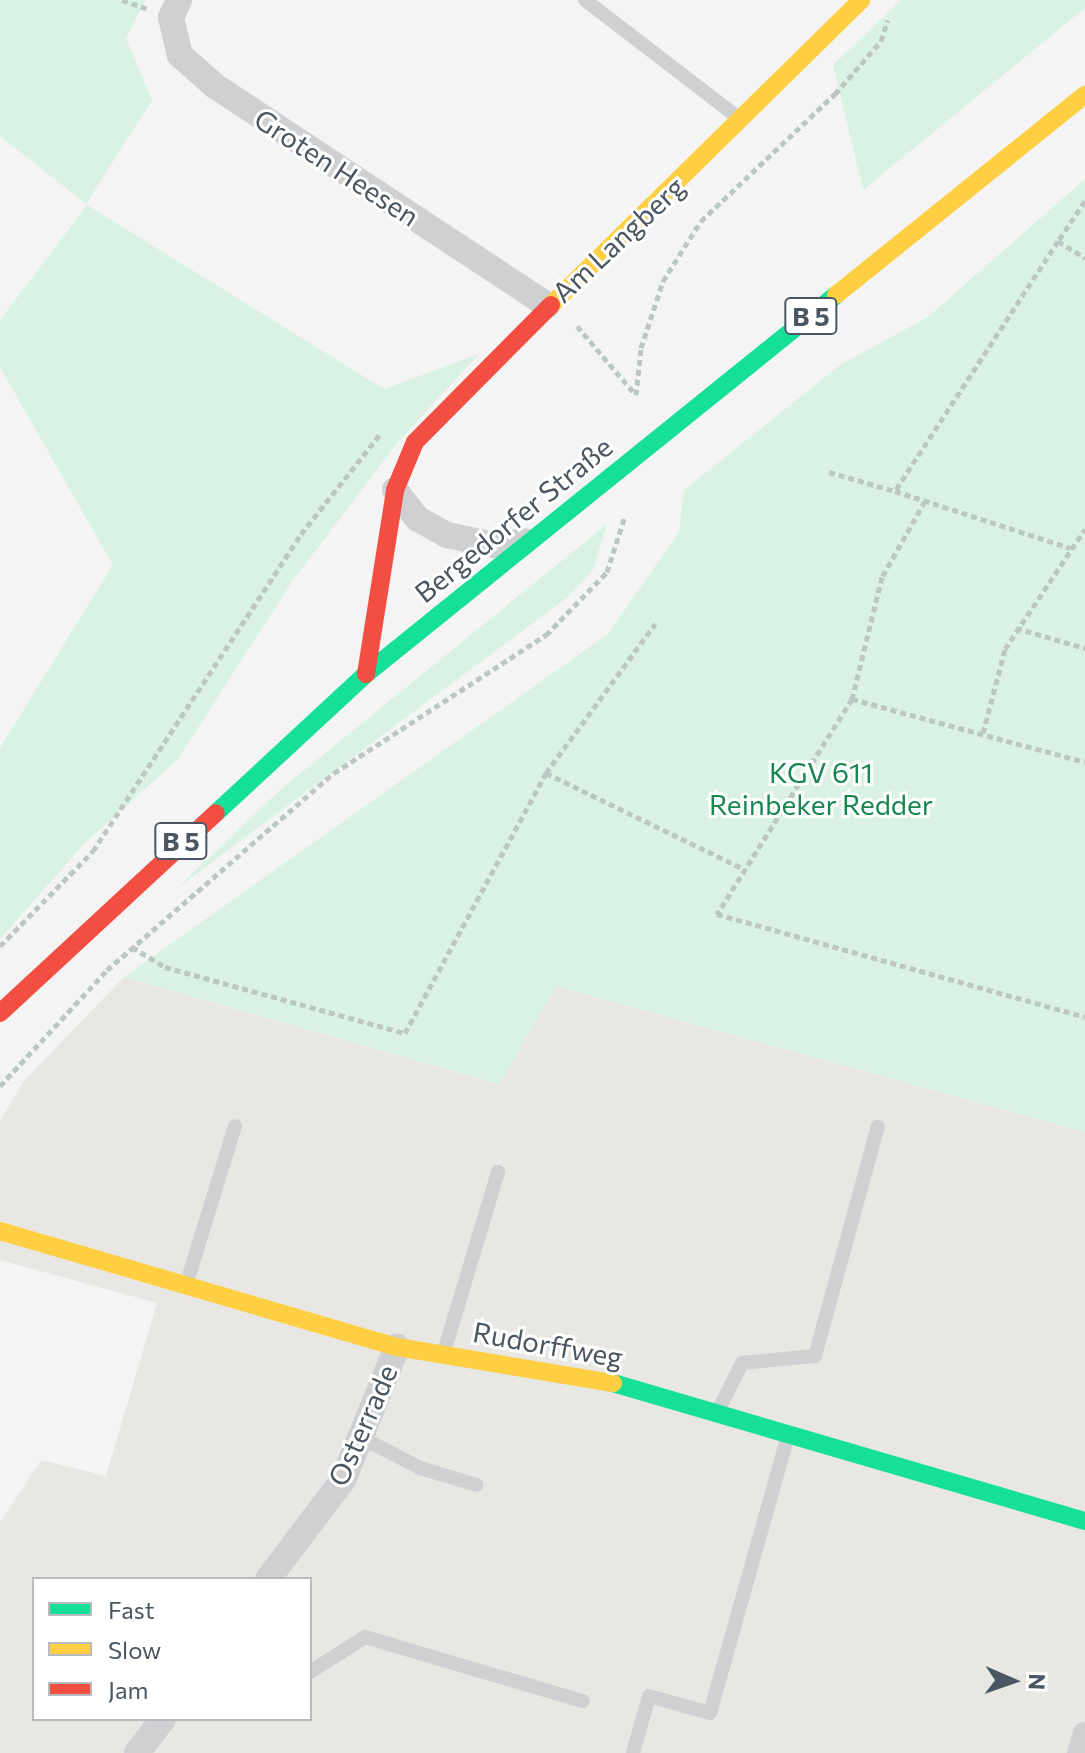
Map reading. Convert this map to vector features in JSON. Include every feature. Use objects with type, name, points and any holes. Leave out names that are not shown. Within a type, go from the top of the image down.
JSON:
[{"type":"street","name":"Groten Heesen","points":[[179,0],[171,17],[180,55],[215,86],[547,305]]},
{"type":"street","name":"Am Langberg","points":[[366,674],[395,490],[415,442],[440,409],[861,0]]},
{"type":"street","name":"Bergedorfer Straße","points":[[0,1013],[366,674],[1085,95]]},
{"type":"street","points":[[395,490],[418,519],[447,535],[506,546],[536,537]]},
{"type":"street","name":"Rudorffweg","points":[[0,1231],[187,1282],[397,1347],[597,1378],[789,1430],[1085,1521]]},
{"type":"street","name":"Osterrade","points":[[270,1577],[343,1480],[397,1347]]},
{"type":"street","points":[[137,1753],[161,1721]]},
{"type":"street","points":[[1080,1753],[1085,1735]]},
{"type":"lane","points":[[585,0],[740,120]]},
{"type":"lane","points":[[187,1282],[235,1126]]},
{"type":"lane","points":[[718,1411],[742,1363],[815,1356],[878,1126]]},
{"type":"lane","points":[[443,1354],[498,1172]]},
{"type":"lane","points":[[633,1753],[649,1696],[710,1713],[789,1430]]},
{"type":"lane","points":[[362,1438],[420,1468],[477,1485]]},
{"type":"lane","points":[[312,1671],[365,1637],[583,1701]]},
{"type":"path","points":[[547,305],[604,349],[636,395],[641,348],[663,281],[701,221],[835,94],[881,41],[892,6]]},
{"type":"path","points":[[895,491],[1085,201]]},
{"type":"path","points":[[1058,241],[1085,258]]},
{"type":"path","points":[[0,946],[93,851],[301,534],[391,423]]},
{"type":"path","points":[[829,472],[1070,548]]},
{"type":"path","points":[[925,501],[882,577],[852,699],[717,914],[1085,1017]]},
{"type":"path","points":[[0,1086],[132,947],[334,773],[546,635],[607,572],[625,516]]},
{"type":"path","points":[[983,733],[1016,628],[1085,529]]},
{"type":"path","points":[[132,947],[165,967],[405,1033],[546,773],[655,624]]},
{"type":"path","points":[[1016,628],[1085,648]]},
{"type":"path","points":[[852,699],[1085,762]]},
{"type":"path","points":[[546,773],[744,869]]},
{"type":"shaded area","points":[[124,977],[499,1084],[556,986],[1085,1132],[1085,1753],[0,1753],[0,1522],[41,1460],[106,1476],[157,1303],[0,1260],[0,1121],[23,1082]]},
{"type":"green space","points":[[0,0],[145,0],[126,39],[152,100],[86,204],[0,136]]},
{"type":"green space","points":[[901,0],[1085,0],[1085,8],[863,190],[833,65]]},
{"type":"green space","name":"KGV 611 Reinbeker Redder","points":[[1085,179],[1085,1132],[556,986],[500,1084],[124,977],[608,634],[679,532],[684,490],[840,365],[928,317]]},
{"type":"green space","points":[[87,205],[384,389],[479,354],[398,442],[293,580],[178,759],[86,842],[0,939],[0,748],[113,565],[0,367],[0,320]]},
{"type":"green space","points":[[607,524],[593,570],[569,596],[176,889],[280,790]]},
{"type":"traffic: fast","points":[[216,813],[366,674],[836,295]]},
{"type":"traffic: fast","points":[[613,1383],[1085,1521]]},
{"type":"traffic: slow","points":[[551,305],[861,0]]},
{"type":"traffic: slow","points":[[836,295],[1085,95]]},
{"type":"traffic: slow","points":[[0,1231],[397,1347],[613,1383]]},
{"type":"traffic: jam","points":[[366,674],[395,490],[415,442],[551,305]]},
{"type":"traffic: jam","points":[[0,1013],[216,813]]}]
